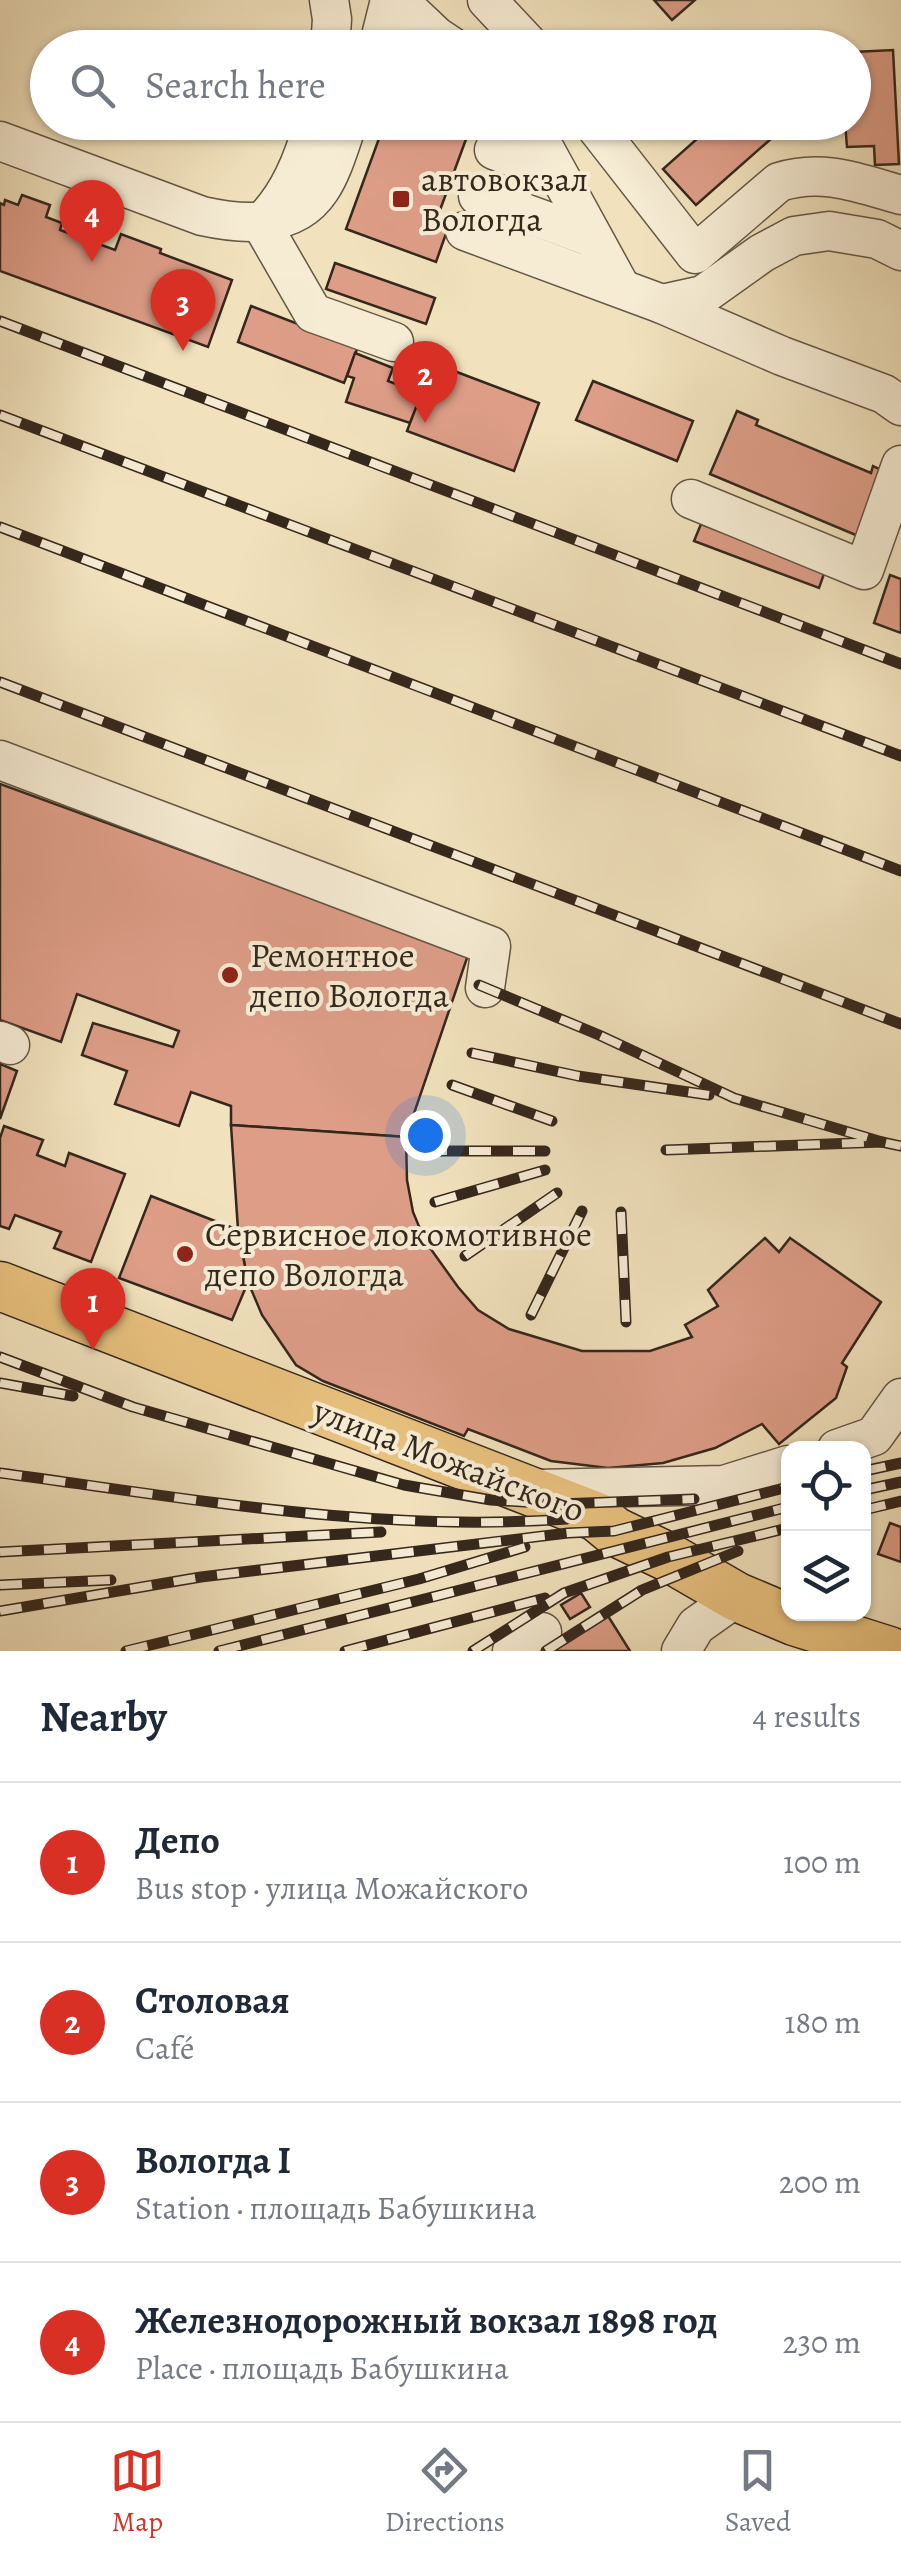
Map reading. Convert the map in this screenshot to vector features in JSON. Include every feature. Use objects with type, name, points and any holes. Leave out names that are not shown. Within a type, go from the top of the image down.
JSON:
[{"type":"main road","name":"улица Можайского","points":[[0,1286],[598,1517],[614,1530],[737,1597],[794,1621],[889,1651]]},
{"type":"street","points":[[329,0],[330,30]]},
{"type":"street","points":[[382,30],[390,0]]},
{"type":"street","points":[[398,0],[430,30]]},
{"type":"street","points":[[487,0],[515,30]]},
{"type":"street","points":[[0,140],[202,216],[261,223],[278,219],[310,202],[322,187],[341,140]]},
{"type":"street","points":[[261,223],[287,190],[308,140]]},
{"type":"street","points":[[539,140],[599,249]]},
{"type":"street","points":[[606,140],[695,254],[779,182],[796,176],[831,175],[901,195]]},
{"type":"street","points":[[479,194],[556,174]]},
{"type":"street","points":[[479,194],[599,249],[662,304],[782,356],[895,394]]},
{"type":"street","points":[[479,194],[599,249]]},
{"type":"street","points":[[261,223],[313,312],[394,342]]},
{"type":"street","points":[[662,304],[703,295],[762,253],[794,236],[829,230],[876,239],[901,251]]},
{"type":"street","points":[[691,499],[864,570],[901,466]]},
{"type":"street","points":[[0,760],[491,946],[486,988]]},
{"type":"street","points":[[859,1441],[874,1436],[901,1398]]},
{"type":"street","points":[[529,1490],[724,1485],[781,1467]]},
{"type":"street","points":[[680,1651],[696,1626],[737,1597]]},
{"type":"building","points":[[654,0],[695,0],[672,20]]},
{"type":"building","points":[[893,50],[899,164],[875,165],[874,146],[847,147],[846,140],[871,140],[871,51]]},
{"type":"building","name":"автовокзал Вологда","points":[[378,140],[466,140],[436,221],[449,225],[436,262],[346,229]]},
{"type":"building","points":[[696,140],[770,140],[696,205],[663,169]]},
{"type":"building","points":[[22,195],[50,205],[46,217],[62,223],[60,230],[115,250],[121,234],[232,280],[208,347],[0,271],[0,203],[4,205],[5,200],[18,205]]},
{"type":"building","points":[[335,263],[435,298],[426,324],[326,289]]},
{"type":"building","points":[[251,306],[358,347],[344,383],[238,342]]},
{"type":"building","points":[[355,353],[393,368],[388,381],[422,394],[410,423],[346,402],[354,378],[347,376]]},
{"type":"building","points":[[433,363],[539,403],[514,471],[407,431]]},
{"type":"building","points":[[593,381],[693,421],[677,461],[576,420]]},
{"type":"building","points":[[737,411],[758,420],[756,425],[871,473],[873,466],[890,474],[863,538],[710,474]]},
{"type":"building","points":[[701,524],[825,571],[819,588],[694,541]]},
{"type":"building","points":[[890,575],[901,579],[901,633],[874,623]]},
{"type":"building","name":"Ремонтное депо Вологда","points":[[0,784],[468,955],[406,1137],[231,1125],[231,1106],[191,1092],[179,1126],[115,1104],[127,1071],[82,1055],[93,1023],[173,1047],[179,1031],[77,994],[61,1042],[0,1020]]},
{"type":"building","points":[[0,1064],[17,1071],[0,1119]]},
{"type":"building","points":[[231,1125],[406,1137],[407,1180],[413,1212],[425,1241],[478,1310],[509,1329],[582,1351],[650,1351],[692,1337],[685,1325],[718,1306],[708,1290],[765,1238],[779,1252],[790,1238],[881,1302],[842,1363],[847,1367],[836,1398],[779,1444],[762,1424],[715,1448],[663,1463],[608,1468],[551,1461],[468,1429],[464,1436],[323,1381],[296,1365],[262,1315],[248,1282],[238,1230]]},
{"type":"building","points":[[4,1126],[43,1140],[37,1155],[65,1166],[69,1153],[125,1174],[91,1262],[54,1248],[61,1232],[15,1215],[9,1229],[0,1226],[0,1138]]},
{"type":"building","name":"Сервисное локомотивное депо Вологда","points":[[151,1196],[238,1230],[248,1282],[232,1320],[119,1278]]},
{"type":"building","points":[[890,1523],[901,1527],[901,1562],[878,1554]]},
{"type":"building","points":[[581,1593],[590,1607],[570,1619],[561,1605]]},
{"type":"building","points":[[608,1616],[630,1651],[552,1651]]},
{"type":"railway","points":[[0,321],[901,664]]},
{"type":"railway","points":[[0,415],[901,756]]},
{"type":"railway","points":[[0,527],[901,871]]},
{"type":"railway","points":[[0,682],[901,1024]]},
{"type":"railway","points":[[479,985],[734,1098],[882,1142]]},
{"type":"railway","points":[[472,1053],[578,1076],[709,1095]]},
{"type":"railway","points":[[452,1085],[552,1121]]},
{"type":"railway","points":[[666,1150],[882,1142],[901,1146]]},
{"type":"railway","points":[[425,1151],[545,1151]]},
{"type":"railway","points":[[435,1202],[545,1170]]},
{"type":"railway","points":[[465,1256],[557,1193]]},
{"type":"railway","points":[[531,1315],[582,1211]]},
{"type":"railway","points":[[621,1212],[626,1322]]},
{"type":"railway","points":[[0,1357],[133,1407],[404,1485],[491,1500],[559,1504],[694,1499]]},
{"type":"railway","points":[[0,1383],[73,1396]]},
{"type":"railway","points":[[871,1469],[901,1463]]},
{"type":"railway","points":[[0,1473],[354,1517],[496,1522],[567,1519]]},
{"type":"railway","points":[[871,1488],[901,1482]]},
{"type":"railway","points":[[0,1611],[201,1577],[568,1533],[614,1531],[781,1489]]},
{"type":"railway","points":[[871,1508],[901,1501]]},
{"type":"railway","points":[[219,1651],[781,1509]]},
{"type":"railway","points":[[473,1651],[564,1593],[668,1557],[781,1530]]},
{"type":"railway","points":[[0,1552],[381,1532]]},
{"type":"railway","points":[[126,1651],[419,1579],[525,1547]]},
{"type":"railway","points":[[546,1651],[642,1590],[738,1551]]},
{"type":"railway","points":[[0,1585],[111,1580]]},
{"type":"railway","points":[[345,1651],[545,1598]]},
{"type":"place","name":"автовокзал Вологда","points":[[401,199]]},
{"type":"place","name":"Железнодорожный вокзал 1898 год","points":[[92,262]]},
{"type":"place","name":"Вологда I","points":[[183,351]]},
{"type":"place","name":"Столовая","points":[[425,423]]},
{"type":"place","name":"Ремонтное депо Вологда","points":[[230,975]]},
{"type":"place","name":"Сервисное локомотивное депо Вологда","points":[[185,1254]]},
{"type":"place","name":"Депо","points":[[93,1350]]}]
